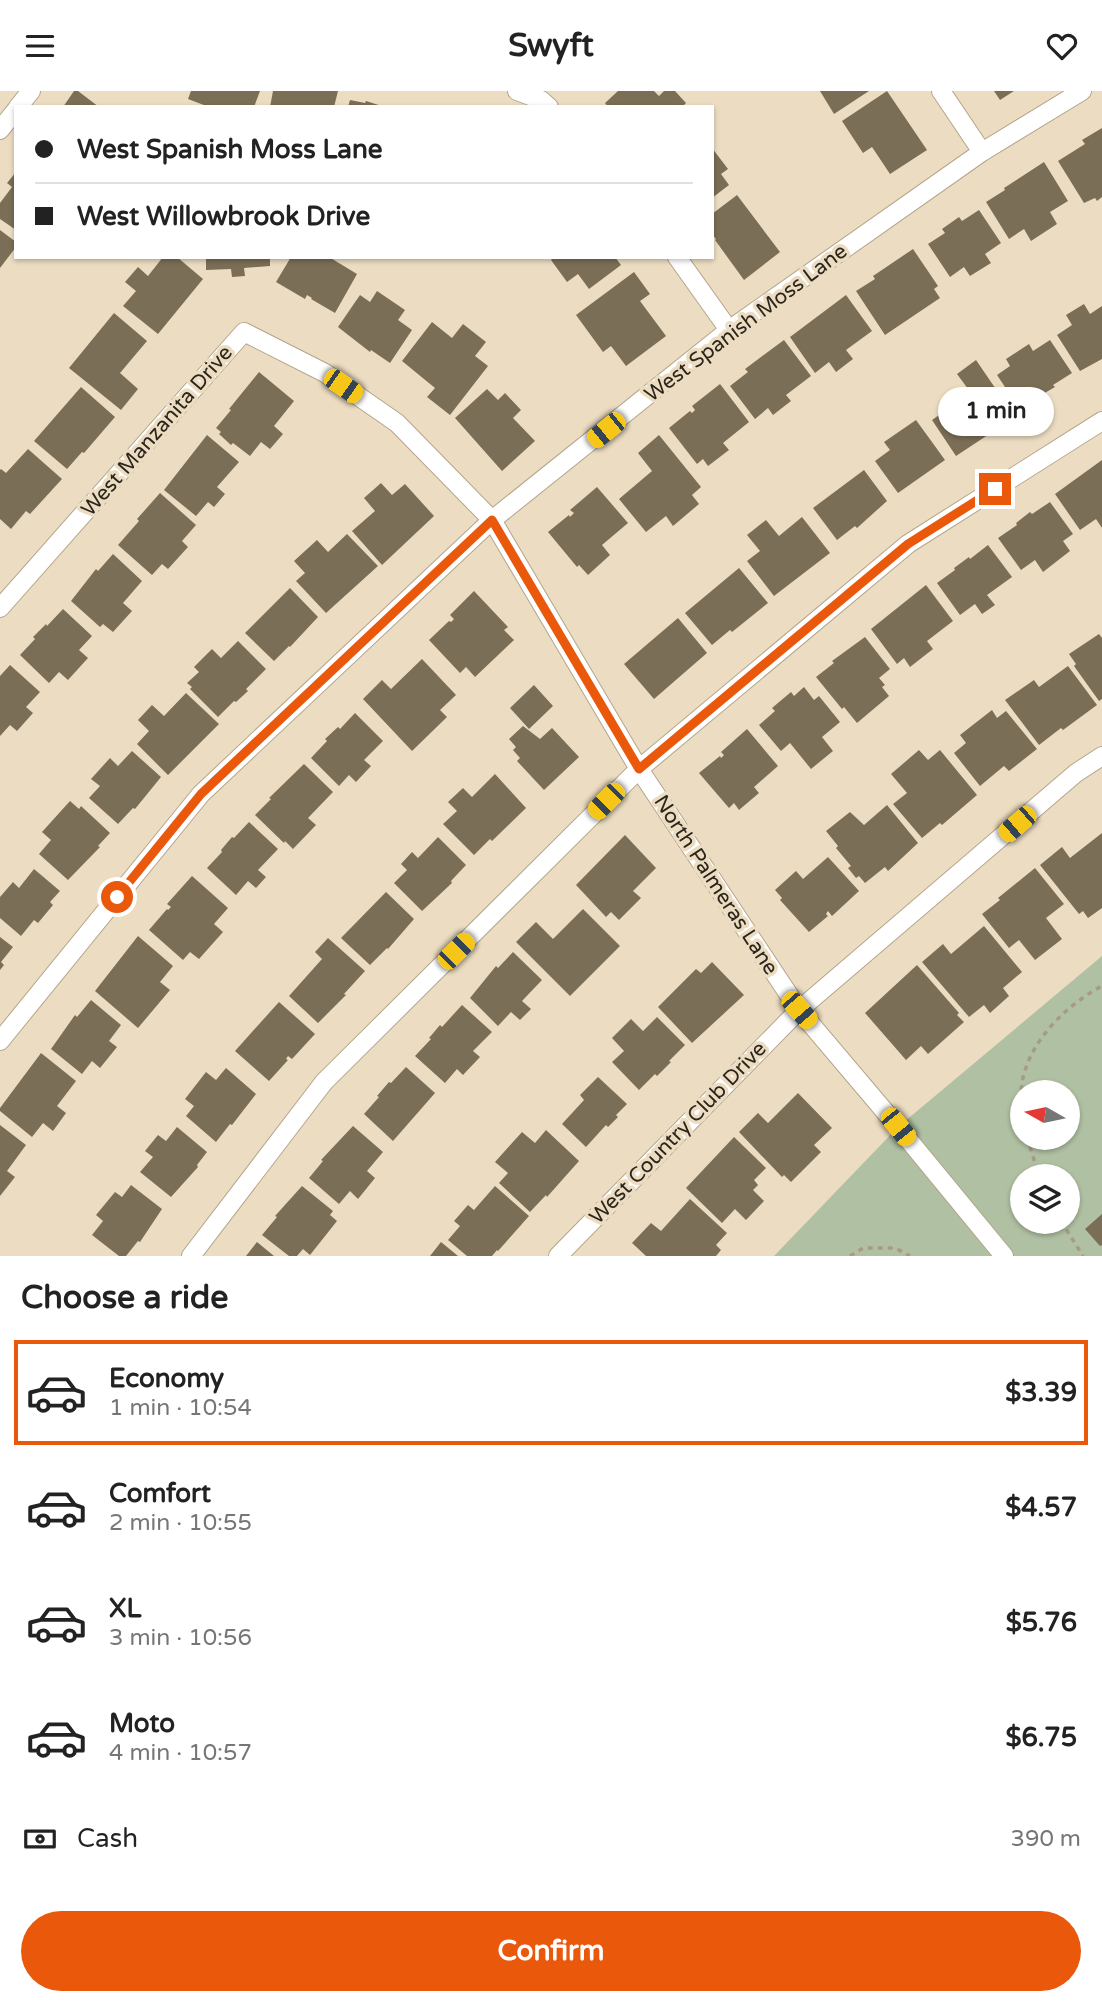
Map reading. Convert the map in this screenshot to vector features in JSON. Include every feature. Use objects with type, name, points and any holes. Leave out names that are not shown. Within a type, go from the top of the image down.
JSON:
[{"type":"street","points":[[19,105],[31,91]]},
{"type":"street","points":[[517,91],[547,105]]},
{"type":"street","points":[[942,91],[982,152]]},
{"type":"street","name":"West Spanish Moss Lane","points":[[0,1041],[201,794],[492,520],[729,330],[982,152],[1082,91]]},
{"type":"street","points":[[0,130],[14,112]]},
{"type":"street","points":[[678,259],[729,330]]},
{"type":"street","name":"West Manzanita Drive","points":[[0,608],[244,332],[325,373],[397,423],[492,520]]},
{"type":"street","points":[[191,1256],[324,1082],[639,769],[908,544],[1102,421]]},
{"type":"street","name":"North Palmeras Lane","points":[[492,520],[639,769],[799,1010],[1004,1256]]},
{"type":"street","name":"West Country Club Drive","points":[[558,1256],[799,1010],[1076,773],[1102,757]]},
{"type":"path","points":[[1023,1080],[1026,1063],[1049,1027],[1102,986]]},
{"type":"path","points":[[1069,1234],[1082,1254],[1075,1256]]},
{"type":"path","points":[[850,1256],[863,1248],[895,1248],[910,1256]]},
{"type":"green space","points":[[1102,956],[1102,1256],[774,1256],[898,1127]]},
{"type":"building","points":[[74,91],[78,91],[96,105],[64,105]]},
{"type":"building","points":[[191,91],[260,91],[255,105],[204,105],[188,99]]},
{"type":"building","points":[[273,91],[338,91],[334,105],[270,105]]},
{"type":"building","points":[[618,91],[654,91],[659,96],[664,91],[675,91],[686,103],[606,105],[605,103]]},
{"type":"building","points":[[820,91],[869,91],[834,114]]},
{"type":"building","points":[[887,91],[927,150],[890,174],[872,147],[863,153],[842,121]]},
{"type":"building","points":[[994,91],[1014,91],[1000,100]]},
{"type":"building","points":[[350,100],[379,105],[349,105]]},
{"type":"building","points":[[1102,128],[1102,197],[1097,201],[1095,198],[1084,203],[1058,161],[1085,144],[1082,140]]},
{"type":"building","points":[[714,151],[728,169],[721,174],[729,185],[714,196]]},
{"type":"building","points":[[1044,162],[1068,201],[1050,212],[1057,224],[1031,241],[1024,229],[1009,239],[986,202]]},
{"type":"building","points":[[14,174],[14,229],[0,219],[0,203],[12,187],[7,183]]},
{"type":"building","points":[[737,195],[780,252],[744,280],[715,240],[714,212]]},
{"type":"building","points":[[979,210],[1001,243],[985,254],[991,263],[970,276],[964,267],[950,277],[928,244],[945,233],[942,229],[959,217],[962,221]]},
{"type":"building","points":[[0,230],[14,240],[14,250],[0,268]]},
{"type":"building","points":[[913,249],[938,286],[934,289],[940,298],[885,335],[856,291]]},
{"type":"building","points":[[161,259],[179,259],[203,279],[158,334],[123,306],[136,291],[125,282],[138,267],[148,276]]},
{"type":"building","points":[[206,259],[270,259],[270,266],[244,268],[245,276],[232,277],[231,269],[206,270]]},
{"type":"building","points":[[290,259],[332,259],[357,274],[335,313],[307,295],[305,299],[276,282]]},
{"type":"building","points":[[616,259],[621,265],[589,289],[578,274],[567,282],[551,260]]},
{"type":"building","points":[[634,272],[650,294],[640,301],[666,336],[626,366],[611,346],[603,352],[576,315]]},
{"type":"building","points":[[377,291],[405,310],[398,320],[412,330],[390,363],[371,350],[370,352],[338,327],[360,295],[370,302]]},
{"type":"building","points":[[846,295],[872,331],[846,350],[853,359],[836,372],[829,362],[815,373],[790,337]]},
{"type":"building","points":[[1084,304],[1090,314],[1102,306],[1102,359],[1080,371],[1057,335],[1072,325],[1066,315]]},
{"type":"building","points":[[114,313],[147,341],[120,373],[138,389],[121,410],[69,368]]},
{"type":"building","points":[[432,322],[452,338],[463,324],[486,342],[475,356],[488,366],[450,415],[427,397],[435,388],[402,361]]},
{"type":"building","points":[[784,340],[811,376],[786,395],[791,401],[773,415],[768,408],[755,419],[730,386],[748,372],[745,369]]},
{"type":"building","points":[[1050,340],[1072,373],[1053,385],[1055,387],[1019,408],[997,375],[1010,366],[1006,359],[1029,344],[1033,351]]},
{"type":"building","points":[[976,360],[1015,417],[956,456],[932,420],[971,393],[957,374]]},
{"type":"building","points":[[259,372],[294,401],[274,426],[283,434],[270,449],[261,442],[250,456],[233,443],[231,445],[216,428]]},
{"type":"building","points":[[720,384],[749,422],[723,443],[729,450],[708,466],[703,459],[697,464],[669,428],[690,411],[692,413],[695,410],[692,406]]},
{"type":"building","points":[[81,387],[115,417],[67,469],[34,441]]},
{"type":"building","points":[[487,389],[498,400],[505,393],[521,410],[513,418],[535,441],[502,471],[455,418]]},
{"type":"building","points":[[916,420],[945,460],[898,493],[875,461],[890,450],[884,442]]},
{"type":"building","points":[[207,435],[239,462],[217,487],[225,494],[214,507],[208,502],[196,516],[164,490]]},
{"type":"building","points":[[659,435],[701,487],[692,495],[699,504],[673,526],[666,516],[646,532],[619,499],[652,471],[638,453]]},
{"type":"building","points":[[28,449],[62,479],[30,514],[26,511],[11,529],[0,519],[0,470],[6,473]]},
{"type":"building","points":[[1102,460],[1102,528],[1096,519],[1080,530],[1055,494]]},
{"type":"building","points":[[864,470],[887,501],[857,528],[855,526],[837,540],[813,508]]},
{"type":"building","points":[[381,483],[392,495],[405,484],[434,516],[382,565],[352,531],[375,511],[364,498]]},
{"type":"building","points":[[597,487],[628,523],[602,545],[610,555],[588,575],[579,565],[577,567],[548,532],[569,515],[570,517],[574,513],[570,510]]},
{"type":"building","points":[[160,493],[196,525],[182,541],[188,547],[168,569],[162,564],[152,575],[118,545]]},
{"type":"building","points":[[1050,502],[1073,534],[1063,541],[1070,551],[1043,572],[1035,560],[1021,570],[998,538],[1030,512],[1032,514]]},
{"type":"building","points":[[802,517],[830,553],[774,596],[747,561],[760,551],[747,535],[766,520],[779,536]]},
{"type":"building","points":[[347,534],[378,566],[326,613],[296,581],[305,573],[294,561],[317,540],[328,552]]},
{"type":"building","points":[[988,545],[1012,577],[987,595],[995,605],[982,614],[975,604],[960,615],[937,583]]},
{"type":"building","points":[[113,554],[142,581],[123,603],[132,611],[113,632],[103,624],[100,627],[71,601],[96,569],[98,571]]},
{"type":"building","points":[[739,568],[768,603],[712,645],[685,613]]},
{"type":"building","points":[[926,585],[953,621],[927,641],[933,649],[910,667],[904,658],[897,664],[871,629]]},
{"type":"building","points":[[290,588],[318,617],[274,661],[245,633]]},
{"type":"building","points":[[474,591],[508,627],[504,630],[514,640],[475,677],[466,667],[460,673],[429,640],[454,619],[450,615]]},
{"type":"building","points":[[63,609],[92,636],[79,650],[88,658],[68,680],[59,672],[49,683],[20,655],[35,639],[33,637]]},
{"type":"building","points":[[678,618],[707,653],[654,699],[624,664]]},
{"type":"building","points":[[1099,634],[1102,638],[1102,699],[1099,701],[1074,666],[1076,664],[1069,654]]},
{"type":"building","points":[[865,637],[890,669],[879,678],[889,696],[857,723],[816,677],[834,663],[832,661]]},
{"type":"building","points":[[238,641],[266,669],[246,689],[248,691],[218,717],[187,683],[199,672],[194,667],[212,649],[221,658]]},
{"type":"building","points":[[422,659],[456,695],[440,710],[447,717],[412,751],[363,699],[382,680],[391,689]]},
{"type":"building","points":[[10,665],[40,692],[26,707],[33,713],[17,731],[10,725],[0,736],[0,676]]},
{"type":"building","points":[[1068,666],[1097,705],[1039,745],[1005,700],[1034,680],[1039,687]]},
{"type":"building","points":[[534,685],[553,706],[529,729],[510,708]]},
{"type":"building","points":[[804,687],[814,700],[819,696],[840,722],[822,737],[833,751],[811,769],[790,743],[781,751],[759,725],[775,711],[772,708],[791,692],[794,696]]},
{"type":"building","points":[[186,693],[219,724],[168,775],[137,744],[149,731],[138,720],[152,705],[164,716]]},
{"type":"building","points":[[992,710],[997,718],[1006,711],[1037,749],[1009,771],[1004,766],[980,786],[954,753],[966,743],[960,735]]},
{"type":"building","points":[[355,713],[383,741],[364,760],[371,766],[356,782],[349,775],[339,786],[311,758],[327,741],[325,739],[338,727],[340,729]]},
{"type":"building","points":[[523,726],[540,739],[552,728],[579,757],[544,790],[517,761],[520,758],[513,750],[516,747],[509,739]]},
{"type":"building","points":[[747,729],[778,766],[754,787],[759,793],[739,810],[734,803],[729,808],[699,773],[720,756],[721,758],[724,755],[721,752]]},
{"type":"building","points":[[919,750],[928,760],[940,750],[977,795],[922,838],[893,804],[907,793],[891,774]]},
{"type":"building","points":[[132,751],[161,777],[135,809],[118,824],[89,798],[100,786],[91,779],[110,758],[118,766]]},
{"type":"building","points":[[304,764],[333,792],[308,818],[316,825],[293,849],[255,815]]},
{"type":"building","points":[[495,774],[526,808],[474,855],[443,824],[457,811],[448,802],[463,788],[472,797]]},
{"type":"building","points":[[70,801],[79,809],[81,806],[110,833],[68,880],[39,854],[51,840],[42,832]]},
{"type":"building","points":[[887,805],[918,843],[888,871],[885,867],[865,883],[859,876],[856,878],[848,868],[851,866],[826,831],[850,812],[864,825]]},
{"type":"building","points":[[249,822],[278,849],[258,870],[266,877],[256,888],[248,881],[236,895],[207,868],[232,837]]},
{"type":"building","points":[[1102,833],[1102,908],[1088,918],[1083,911],[1079,914],[1040,865],[1062,847],[1070,858]]},
{"type":"building","points":[[625,835],[656,868],[633,891],[641,898],[619,920],[611,912],[606,917],[576,885]]},
{"type":"building","points":[[438,837],[466,865],[452,883],[422,911],[394,883],[407,870],[401,864],[412,852],[418,858]]},
{"type":"building","points":[[828,857],[859,891],[832,916],[828,911],[828,916],[809,932],[780,900],[782,898],[775,890],[796,871],[803,879]]},
{"type":"building","points":[[1035,868],[1064,904],[1046,918],[1062,939],[1035,960],[1019,940],[1009,948],[982,914]]},
{"type":"building","points":[[34,869],[60,891],[50,902],[53,905],[38,923],[34,920],[21,936],[0,918],[0,897],[13,882],[19,888]]},
{"type":"building","points":[[192,876],[228,908],[214,924],[223,932],[199,959],[190,952],[183,960],[149,930],[171,907],[167,904]]},
{"type":"building","points":[[386,892],[414,919],[370,965],[341,938]]},
{"type":"building","points":[[583,909],[620,946],[570,996],[516,942],[536,922],[553,939]]},
{"type":"building","points":[[984,926],[1022,972],[1003,988],[1009,996],[990,1013],[984,1005],[969,1017],[922,962],[943,944],[951,954]]},
{"type":"building","points":[[138,936],[173,966],[160,982],[170,990],[138,1028],[95,991]]},
{"type":"building","points":[[0,937],[13,947],[1,962],[4,965],[0,970]]},
{"type":"building","points":[[328,938],[365,971],[318,1023],[289,996],[322,959],[315,952]]},
{"type":"building","points":[[513,952],[542,980],[522,1001],[531,1009],[520,1020],[511,1012],[498,1026],[470,998],[496,966],[498,968]]},
{"type":"building","points":[[712,962],[744,995],[692,1043],[658,1007],[696,969],[701,973]]},
{"type":"building","points":[[917,965],[964,1022],[928,1054],[921,1046],[906,1060],[865,1013]]},
{"type":"building","points":[[91,1000],[121,1025],[109,1041],[117,1047],[100,1068],[92,1061],[82,1074],[51,1049],[75,1015],[77,1017]]},
{"type":"building","points":[[279,1002],[315,1034],[292,1059],[288,1056],[288,1060],[269,1081],[235,1051]]},
{"type":"building","points":[[462,1005],[492,1032],[473,1051],[480,1057],[463,1075],[457,1069],[445,1083],[415,1056],[440,1025],[442,1027]]},
{"type":"building","points":[[657,1017],[685,1045],[657,1076],[655,1074],[639,1090],[612,1062],[624,1051],[612,1038],[631,1019],[643,1031]]},
{"type":"building","points":[[41,1053],[76,1081],[57,1106],[66,1113],[53,1131],[43,1123],[32,1137],[0,1111],[0,1108]]},
{"type":"building","points":[[406,1067],[435,1093],[393,1141],[364,1114],[389,1082]]},
{"type":"building","points":[[226,1068],[256,1094],[216,1142],[186,1116],[194,1106],[185,1099],[206,1072],[216,1080]]},
{"type":"building","points":[[598,1077],[627,1104],[616,1115],[618,1117],[608,1127],[606,1125],[586,1147],[562,1124],[584,1100],[580,1095]]},
{"type":"building","points":[[798,1093],[832,1128],[814,1145],[821,1152],[791,1182],[784,1175],[782,1177],[739,1132],[758,1113],[768,1123]]},
{"type":"building","points":[[0,1125],[26,1145],[7,1171],[15,1177],[0,1196]]},
{"type":"building","points":[[353,1126],[383,1152],[367,1171],[375,1178],[358,1199],[350,1191],[339,1204],[309,1178],[323,1161],[321,1160]]},
{"type":"building","points":[[177,1127],[207,1152],[198,1167],[171,1197],[140,1172],[153,1157],[145,1151],[158,1135],[166,1141]]},
{"type":"building","points":[[546,1130],[579,1161],[530,1212],[499,1183],[508,1173],[495,1162],[522,1132],[535,1143]]},
{"type":"building","points":[[734,1137],[766,1168],[754,1180],[758,1185],[753,1190],[764,1201],[746,1220],[735,1209],[722,1223],[686,1188]]},
{"type":"building","points":[[131,1185],[162,1209],[140,1242],[138,1241],[126,1256],[119,1256],[92,1235],[103,1221],[96,1215],[115,1192],[122,1197]]},
{"type":"building","points":[[302,1186],[333,1211],[330,1215],[337,1221],[310,1255],[303,1249],[297,1256],[289,1256],[262,1235]]},
{"type":"building","points":[[495,1186],[529,1216],[492,1256],[467,1256],[448,1240],[460,1226],[454,1221],[468,1205],[474,1210]]},
{"type":"building","points":[[690,1199],[727,1233],[716,1245],[721,1250],[716,1256],[646,1256],[632,1243],[651,1223],[661,1231]]},
{"type":"building","points":[[1102,1214],[1102,1245],[1100,1246],[1085,1229]]},
{"type":"building","points":[[257,1242],[274,1256],[246,1256]]},
{"type":"building","points":[[441,1242],[458,1256],[430,1256]]},
{"type":"route","points":[[117,897],[201,794],[492,520],[639,769],[908,544],[995,489]]}]
